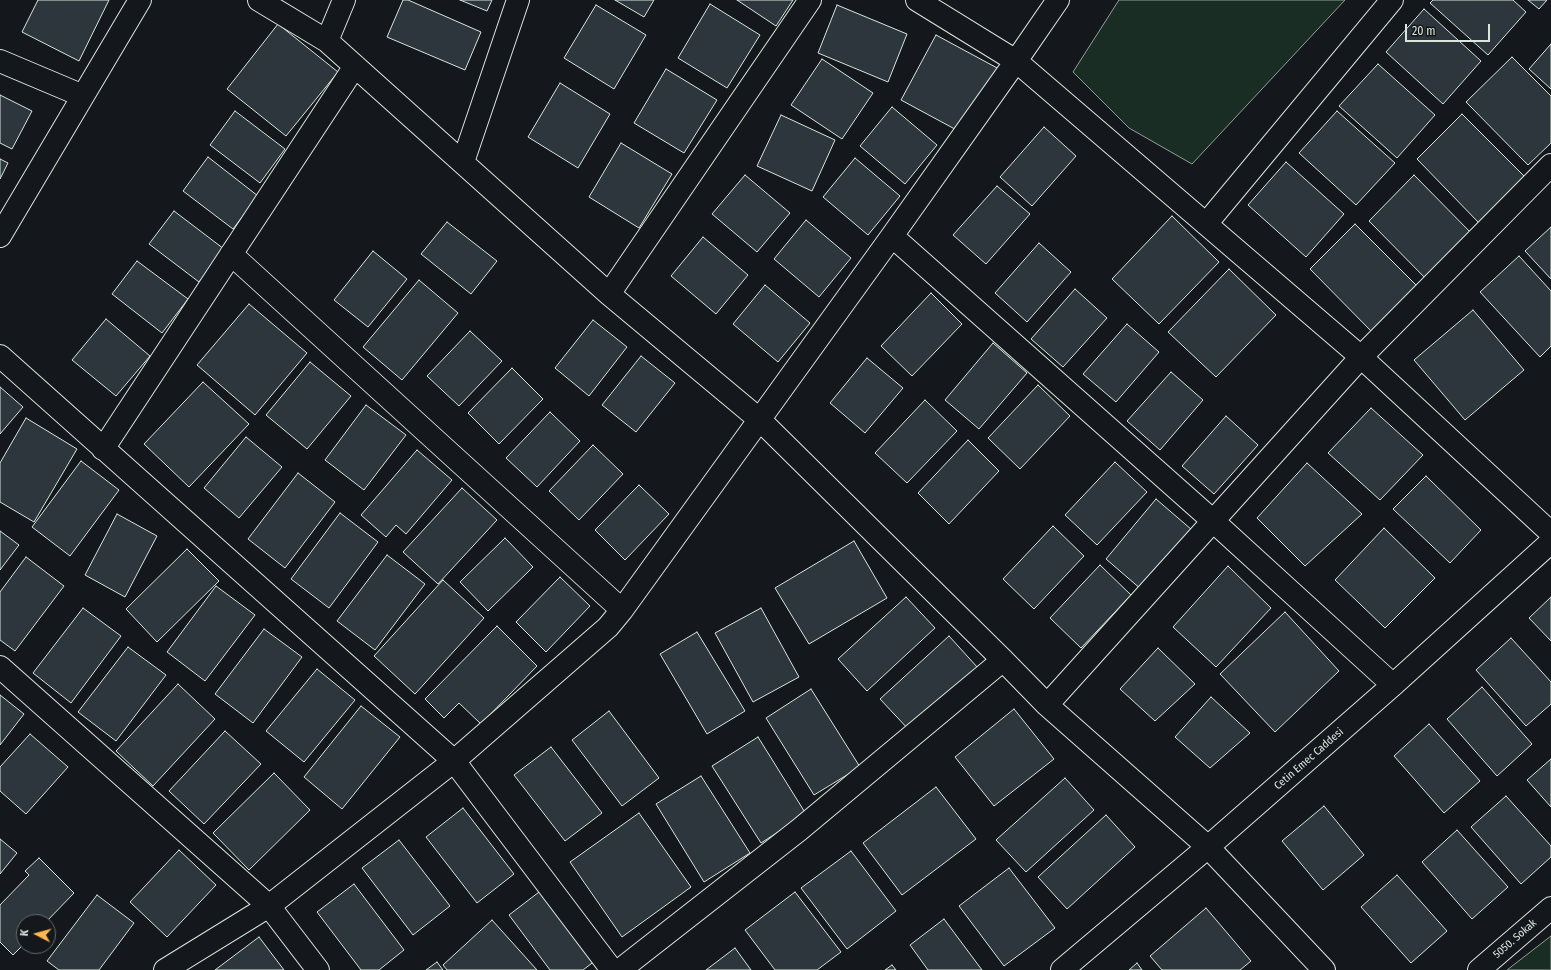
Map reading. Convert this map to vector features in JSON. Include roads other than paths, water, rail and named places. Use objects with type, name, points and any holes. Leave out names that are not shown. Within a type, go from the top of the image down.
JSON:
[{"type":"street","points":[[0,236],[140,0]]},
{"type":"street","points":[[259,0],[327,41],[609,294],[760,420],[1003,660],[1046,705],[1208,847],[1324,970]]},
{"type":"street","points":[[327,41],[344,0]]},
{"type":"street","points":[[463,162],[518,0]]},
{"type":"street","points":[[609,294],[810,0]]},
{"type":"street","points":[[917,0],[1016,61],[1361,357],[1551,534]]},
{"type":"street","points":[[165,970],[269,906],[454,761],[608,627],[622,610],[760,420],[1058,0]]},
{"type":"street","points":[[1206,224],[1392,0]]},
{"type":"street","points":[[0,60],[83,96]]},
{"type":"street","points":[[103,449],[355,66]]},
{"type":"street","points":[[1046,705],[1361,357],[1551,166]]},
{"type":"street","points":[[892,236],[1212,520],[1393,685]]},
{"type":"street","points":[[230,254],[622,610]]},
{"type":"street","points":[[0,356],[454,761],[612,970]]},
{"type":"street","name":"Cetin Emec Caddesi","points":[[1062,970],[1208,847],[1393,685],[1551,542]]},
{"type":"street","points":[[620,970],[799,830],[1003,660]]},
{"type":"street","points":[[0,667],[269,906],[318,970]]},
{"type":"street","name":"5050. Sokak","points":[[1479,970],[1551,908]]}]
